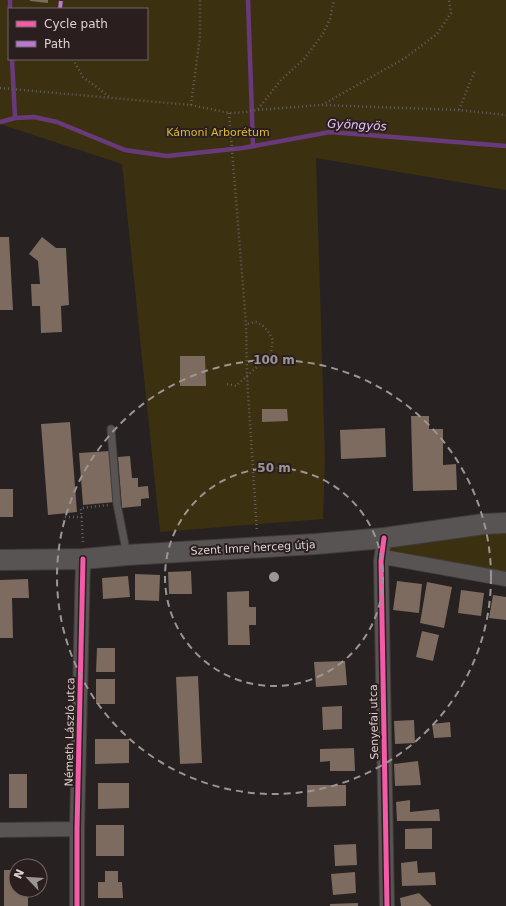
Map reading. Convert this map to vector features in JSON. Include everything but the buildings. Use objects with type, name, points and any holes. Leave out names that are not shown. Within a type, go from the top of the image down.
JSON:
[{"type":"main road","name":"Szent Imre herceg útja","points":[[0,560],[83,559],[316,544],[384,538],[484,524],[506,523]]},
{"type":"street","name":"Senyefai utca","points":[[384,538],[381,561],[387,906]]},
{"type":"street","points":[[381,561],[389,558],[506,579]]},
{"type":"street","name":"Németh László utca","points":[[77,906],[77,829],[83,559]]},
{"type":"street","points":[[0,830],[77,829]]},
{"type":"lane","points":[[110,429],[117,504],[127,555]]},
{"type":"path","points":[[191,106],[200,36],[200,0]]},
{"type":"path","points":[[257,110],[281,80],[304,59],[322,34],[330,19],[334,0]]},
{"type":"path","points":[[321,105],[405,58],[437,34],[451,13],[449,0]]},
{"type":"path","points":[[74,60],[83,77],[111,98]]},
{"type":"path","points":[[459,110],[475,70]]},
{"type":"path","points":[[0,88],[191,106],[229,113],[321,105],[459,110],[506,115]]},
{"type":"path","points":[[229,113],[246,324],[247,377],[255,524]]},
{"type":"path","points":[[227,384],[236,386],[258,366],[267,361],[271,352],[273,340],[268,331],[256,322],[246,324]]},
{"type":"path","points":[[83,559],[81,508],[117,504]]},
{"type":"path","points":[[64,517],[82,517]]},
{"type":"green space","name":"Kámoni Arborétum","points":[[0,0],[506,0],[506,190],[316,158],[325,460],[323,519],[160,532],[122,164],[0,124]]},
{"type":"green space","points":[[506,532],[506,577],[389,558],[387,542]]},
{"type":"waterway","points":[[10,0],[10,8]]},
{"type":"waterway","points":[[248,0],[253,146]]},
{"type":"waterway","points":[[12,60],[15,118]]},
{"type":"waterway","name":"Gyöngyös","points":[[0,122],[15,118],[34,117],[57,122],[125,150],[167,156],[243,148],[330,132],[506,146]]},
{"type":"marked path","points":[[60,8],[61,0]]},
{"type":"cycle path","points":[[384,538],[381,561],[387,906]]},
{"type":"cycle path","points":[[77,906],[77,829],[83,559]]}]
